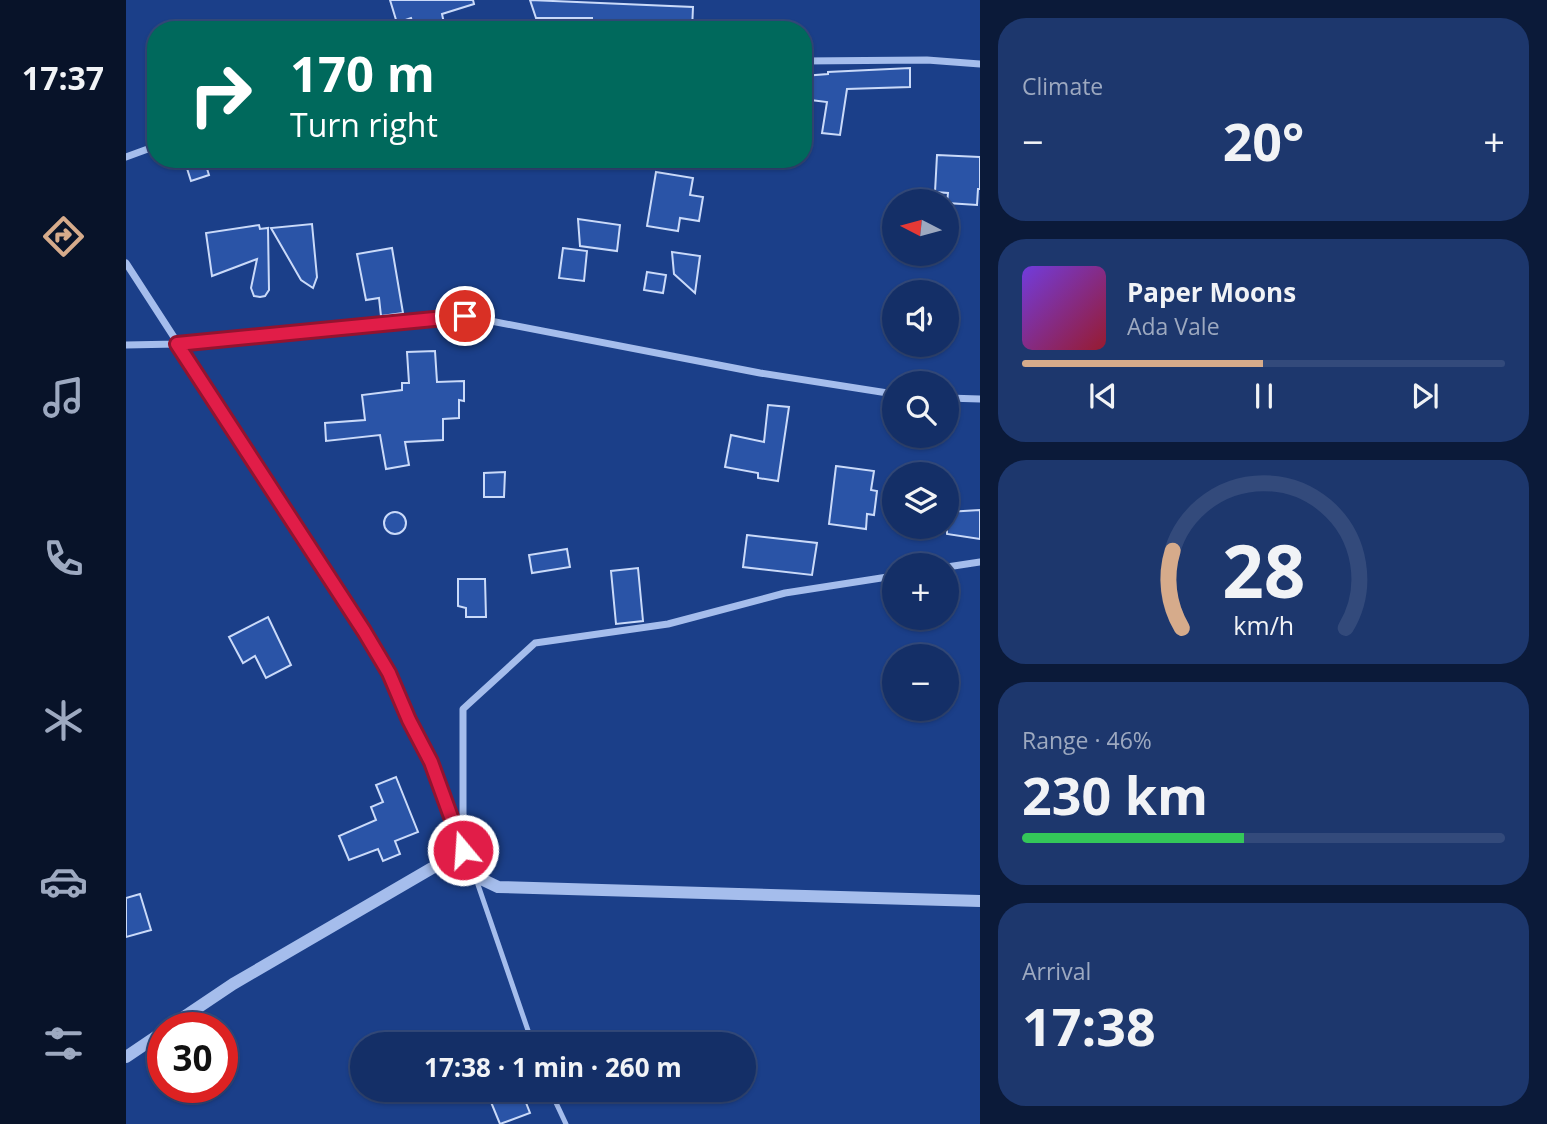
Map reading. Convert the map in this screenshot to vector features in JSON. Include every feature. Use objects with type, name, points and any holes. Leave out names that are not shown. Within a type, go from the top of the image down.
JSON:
[{"type":"street","points":[[812,61],[927,60],[980,64]]},
{"type":"street","points":[[126,157],[147,149]]},
{"type":"street","points":[[126,263],[389,673],[431,762],[475,876],[498,887],[980,901]]},
{"type":"street","points":[[126,345],[177,344],[465,316],[760,373],[882,392]]},
{"type":"street","points":[[959,398],[980,399]]},
{"type":"street","points":[[959,565],[980,562]]},
{"type":"street","points":[[463,850],[463,709],[536,643],[668,624],[785,593],[882,578]]},
{"type":"street","points":[[191,1012],[233,984],[463,850]]},
{"type":"street","points":[[126,1057],[147,1043]]},
{"type":"lane","points":[[475,876],[529,1032]]},
{"type":"lane","points":[[556,1102],[566,1124]]},
{"type":"building","points":[[390,0],[473,0],[474,4],[442,14],[444,21],[412,21],[411,18],[396,21]]},
{"type":"building","points":[[530,0],[693,7],[692,21],[536,18]]},
{"type":"building","points":[[910,68],[910,87],[847,89],[840,135],[822,133],[827,102],[812,100],[812,75]]},
{"type":"building","points":[[937,155],[980,157],[977,205],[959,204],[959,189],[935,189]]},
{"type":"building","points":[[187,168],[207,168],[209,175],[191,181]]},
{"type":"building","points":[[656,172],[693,178],[690,195],[703,197],[699,221],[680,218],[678,231],[647,226]]},
{"type":"building","points":[[578,219],[620,225],[617,251],[580,246]]},
{"type":"building","points":[[312,224],[317,277],[313,288],[301,280],[271,228]]},
{"type":"building","points":[[259,225],[260,229],[268,228],[269,290],[265,296],[260,297],[254,296],[251,288],[257,259],[212,276],[206,233]]},
{"type":"building","points":[[392,248],[403,313],[381,316],[379,298],[366,300],[357,254]]},
{"type":"building","points":[[563,248],[587,251],[584,281],[559,278]]},
{"type":"building","points":[[672,252],[700,256],[695,293],[674,274]]},
{"type":"building","points":[[647,272],[666,275],[663,293],[644,290]]},
{"type":"building","points":[[435,351],[437,382],[464,381],[464,401],[459,400],[459,418],[443,419],[443,440],[405,442],[409,465],[386,469],[380,435],[326,441],[325,423],[365,420],[362,395],[402,390],[402,383],[409,383],[407,352]]},
{"type":"building","points":[[768,405],[789,407],[778,481],[758,478],[758,473],[725,467],[731,435],[764,442]]},
{"type":"building","points":[[836,466],[874,471],[871,490],[877,491],[874,515],[867,514],[866,529],[829,524]]},
{"type":"building","points":[[505,472],[504,497],[484,497],[484,473]]},
{"type":"building","points":[[980,510],[980,539],[959,536],[959,511]]},
{"type":"building","points":[[395,512],[403,515],[406,523],[403,531],[395,534],[387,531],[384,523],[387,515]]},
{"type":"building","points":[[747,535],[817,543],[812,575],[743,567]]},
{"type":"building","points":[[567,549],[570,567],[532,573],[529,555]]},
{"type":"building","points":[[638,568],[643,621],[616,624],[611,571]]},
{"type":"building","points":[[458,579],[485,579],[486,617],[466,617],[466,608],[458,606]]},
{"type":"building","points":[[268,617],[291,665],[266,678],[255,656],[243,663],[229,637]]},
{"type":"building","points":[[396,777],[418,832],[395,841],[400,854],[383,861],[378,849],[349,860],[339,836],[376,820],[371,807],[383,802],[376,785]]},
{"type":"building","points":[[140,894],[151,930],[126,937],[126,898]]},
{"type":"building","points":[[491,1102],[526,1102],[530,1113],[500,1124]]},
{"type":"route","points":[[463,850],[431,762],[389,673],[177,344],[465,316]]}]
